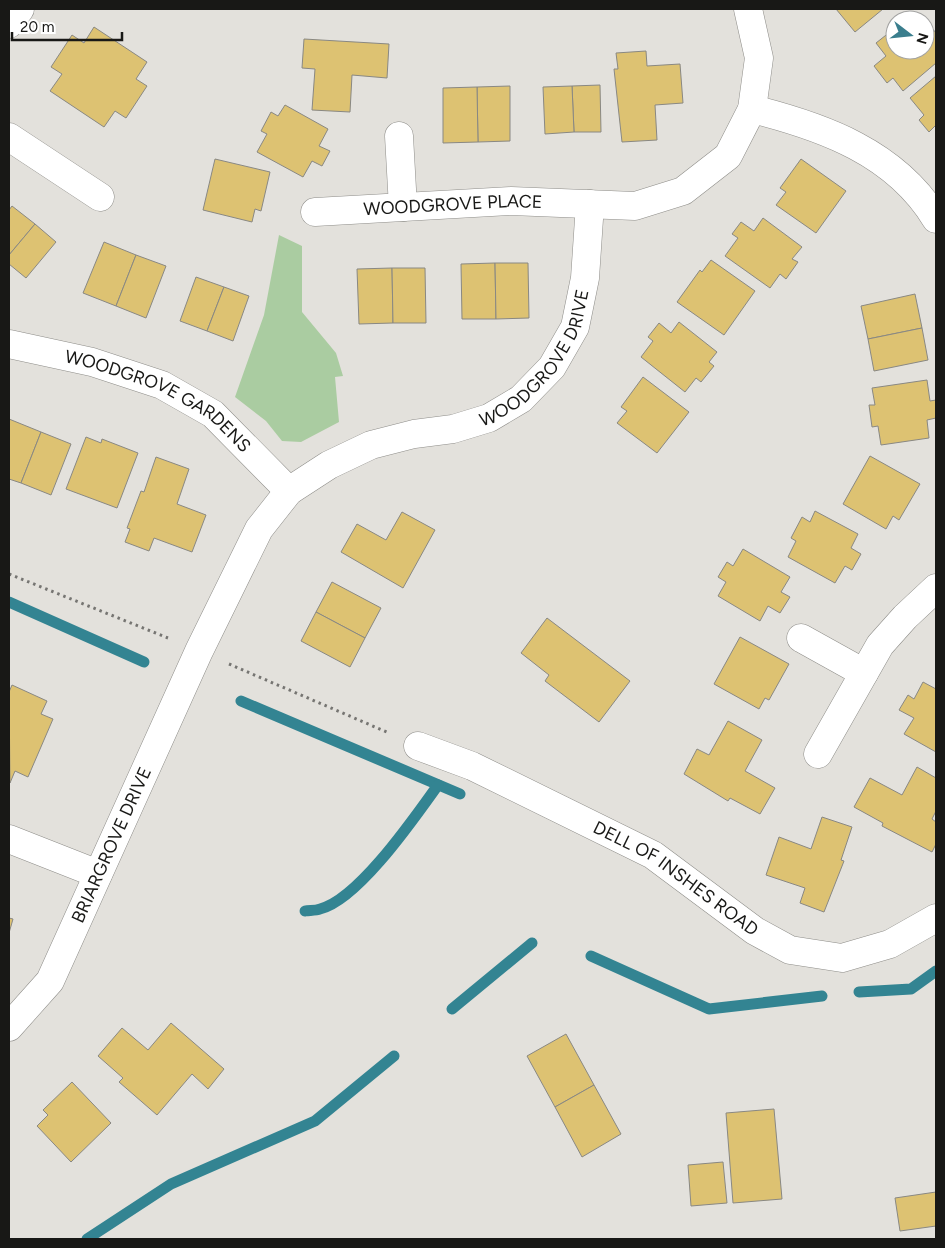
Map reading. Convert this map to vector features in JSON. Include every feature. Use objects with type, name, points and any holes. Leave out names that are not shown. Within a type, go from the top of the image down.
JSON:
[{"type":"street","points":[[9,24],[20,9]]},
{"type":"street","points":[[590,204],[635,206],[683,191],[728,156],[752,109],[759,58],[748,9]]},
{"type":"street","points":[[752,109],[792,119],[845,138],[889,166],[926,203],[936,219]]},
{"type":"street","points":[[399,136],[403,207]]},
{"type":"street","points":[[9,137],[100,197]]},
{"type":"street","name":"WOODGROVE PLACE","points":[[315,212],[510,201],[590,204]]},
{"type":"street","name":"WOODGROVE DRIVE","points":[[198,651],[258,529],[289,491],[329,465],[371,446],[414,434],[453,429],[489,418],[521,399],[552,367],[575,327],[585,278],[590,204]]},
{"type":"street","name":"WOODGROVE GARDENS","points":[[9,344],[92,362],[162,385],[212,414],[289,491]]},
{"type":"street","points":[[818,754],[880,645],[905,617],[936,588]]},
{"type":"street","points":[[801,638],[864,673]]},
{"type":"street","name":"BRIARGROVE DRIVE","points":[[9,1027],[50,981],[198,651]]},
{"type":"street","name":"DELL OF INSHES ROAD","points":[[418,746],[472,766],[653,854],[755,931],[790,950],[842,958],[890,944],[936,918]]},
{"type":"street","points":[[9,839],[98,874]]},
{"type":"green space","points":[[279,235],[302,246],[302,312],[336,353],[343,376],[335,377],[339,422],[301,442],[282,441],[266,421],[235,397],[264,315]]},
{"type":"building","points":[[836,9],[883,9],[855,32]]},
{"type":"building","points":[[94,27],[147,62],[136,79],[147,86],[126,118],[115,111],[104,127],[50,91],[62,74],[51,67],[72,35],[84,43]]},
{"type":"building","points":[[935,32],[936,33],[936,63],[903,91],[893,78],[887,83],[874,66],[885,57],[885,60],[935,60]]},
{"type":"building","points":[[885,36],[885,55],[876,43]]},
{"type":"building","points":[[304,39],[389,44],[387,78],[352,75],[350,112],[312,110],[315,69],[302,68]]},
{"type":"building","points":[[646,51],[647,66],[680,64],[683,103],[655,105],[657,140],[622,142],[614,69],[618,69],[616,53]]},
{"type":"building","points":[[936,76],[936,125],[929,132],[919,120],[924,115],[910,98]]},
{"type":"building","points":[[600,85],[601,132],[574,132],[572,86]]},
{"type":"building","points":[[510,86],[510,141],[478,142],[477,87]]},
{"type":"building","points":[[572,86],[574,132],[545,134],[543,87]]},
{"type":"building","points":[[477,87],[478,142],[443,143],[443,88]]},
{"type":"building","points":[[285,105],[328,129],[319,146],[330,151],[322,166],[312,161],[303,177],[257,152],[267,134],[261,131],[271,112],[278,116]]},
{"type":"building","points":[[215,159],[270,172],[261,211],[255,209],[252,222],[203,210]]},
{"type":"building","points":[[801,159],[846,191],[816,233],[776,205],[786,192],[780,188]]},
{"type":"building","points":[[12,206],[35,224],[9,255],[9,210]]},
{"type":"building","points":[[763,218],[802,247],[792,259],[798,262],[786,279],[780,274],[770,288],[725,256],[738,238],[732,234],[741,222],[754,231]]},
{"type":"building","points":[[35,224],[56,242],[26,278],[9,264],[9,255]]},
{"type":"building","points":[[104,242],[136,255],[116,306],[83,293]]},
{"type":"building","points":[[136,255],[166,266],[146,318],[116,306]]},
{"type":"building","points":[[711,260],[755,291],[724,335],[677,302],[700,270],[702,272]]},
{"type":"building","points":[[495,263],[496,319],[462,319],[461,264]]},
{"type":"building","points":[[495,263],[528,263],[529,318],[496,319]]},
{"type":"building","points":[[392,268],[393,323],[359,324],[357,269]]},
{"type":"building","points":[[392,268],[425,268],[426,323],[393,323]]},
{"type":"building","points":[[196,277],[224,287],[207,331],[180,321]]},
{"type":"building","points":[[224,287],[249,296],[233,341],[207,331]]},
{"type":"building","points":[[915,294],[922,328],[868,339],[861,306]]},
{"type":"building","points":[[679,322],[717,352],[709,362],[714,366],[701,382],[696,378],[685,392],[641,357],[653,341],[648,337],[659,323],[671,333]]},
{"type":"building","points":[[922,328],[928,360],[874,371],[868,339]]},
{"type":"building","points":[[643,377],[689,412],[657,453],[617,423],[627,411],[621,407]]},
{"type":"building","points":[[927,380],[930,401],[936,400],[936,418],[927,420],[929,438],[881,445],[878,426],[872,427],[869,405],[875,405],[872,388]]},
{"type":"building","points":[[9,419],[41,432],[21,483],[9,479]]},
{"type":"building","points":[[41,432],[71,444],[51,495],[21,483]]},
{"type":"building","points":[[86,437],[101,443],[102,439],[138,453],[117,508],[66,489]]},
{"type":"building","points":[[870,456],[920,484],[899,520],[893,516],[886,529],[843,504]]},
{"type":"building","points":[[156,457],[189,469],[177,504],[206,515],[192,552],[154,538],[149,551],[125,542],[130,529],[127,528],[141,491],[144,492]]},
{"type":"building","points":[[815,511],[858,534],[851,548],[861,554],[852,570],[845,566],[835,583],[788,557],[796,541],[791,538],[802,517],[810,522]]},
{"type":"building","points":[[402,512],[435,530],[403,588],[341,552],[357,524],[386,540]]},
{"type":"building","points":[[743,549],[790,577],[781,592],[790,597],[780,613],[768,606],[760,621],[718,596],[726,582],[718,577],[727,562],[733,566]]},
{"type":"building","points":[[332,582],[381,608],[365,638],[316,612]]},
{"type":"building","points":[[316,612],[365,638],[350,667],[301,641]]},
{"type":"building","points":[[547,618],[630,681],[599,722],[545,681],[549,675],[521,653]]},
{"type":"building","points":[[740,637],[789,664],[769,700],[765,698],[759,709],[714,684]]},
{"type":"building","points":[[923,682],[936,689],[936,752],[904,734],[914,718],[899,710],[908,695],[914,699]]},
{"type":"building","points":[[12,685],[47,701],[41,714],[53,719],[28,777],[15,771],[10,783],[9,692]]},
{"type":"building","points":[[728,721],[762,740],[745,771],[775,788],[760,814],[730,798],[728,801],[684,774],[697,749],[709,755]]},
{"type":"building","points":[[917,767],[936,778],[936,811],[932,819],[936,822],[936,844],[932,852],[882,826],[883,823],[854,807],[870,778],[902,795]]},
{"type":"building","points":[[822,817],[852,827],[841,860],[844,861],[824,912],[800,903],[805,888],[766,875],[779,837],[811,849]]},
{"type":"building","points":[[9,918],[13,919],[9,933]]},
{"type":"building","points":[[171,1023],[224,1069],[208,1089],[192,1074],[157,1115],[119,1082],[123,1078],[98,1056],[122,1028],[148,1050]]},
{"type":"building","points":[[566,1034],[594,1085],[555,1107],[527,1056]]},
{"type":"building","points":[[72,1082],[111,1123],[71,1162],[37,1126],[48,1115],[43,1110]]},
{"type":"building","points":[[594,1085],[621,1134],[582,1157],[555,1107]]},
{"type":"building","points":[[774,1109],[782,1199],[733,1203],[726,1113]]},
{"type":"building","points":[[723,1162],[727,1203],[691,1206],[688,1165]]},
{"type":"building","points":[[936,1192],[936,1226],[900,1231],[895,1198]]},
{"type":"waterway","points":[[9,602],[144,662]]},
{"type":"waterway","points":[[241,701],[460,794]]},
{"type":"waterway","points":[[305,911],[318,910],[335,902],[368,874],[401,836],[438,785]]},
{"type":"waterway","points":[[452,1009],[532,943]]},
{"type":"waterway","points":[[591,956],[709,1009],[822,996]]},
{"type":"waterway","points":[[859,992],[911,989],[936,971]]},
{"type":"waterway","points":[[87,1239],[171,1184],[315,1121],[394,1056]]}]
